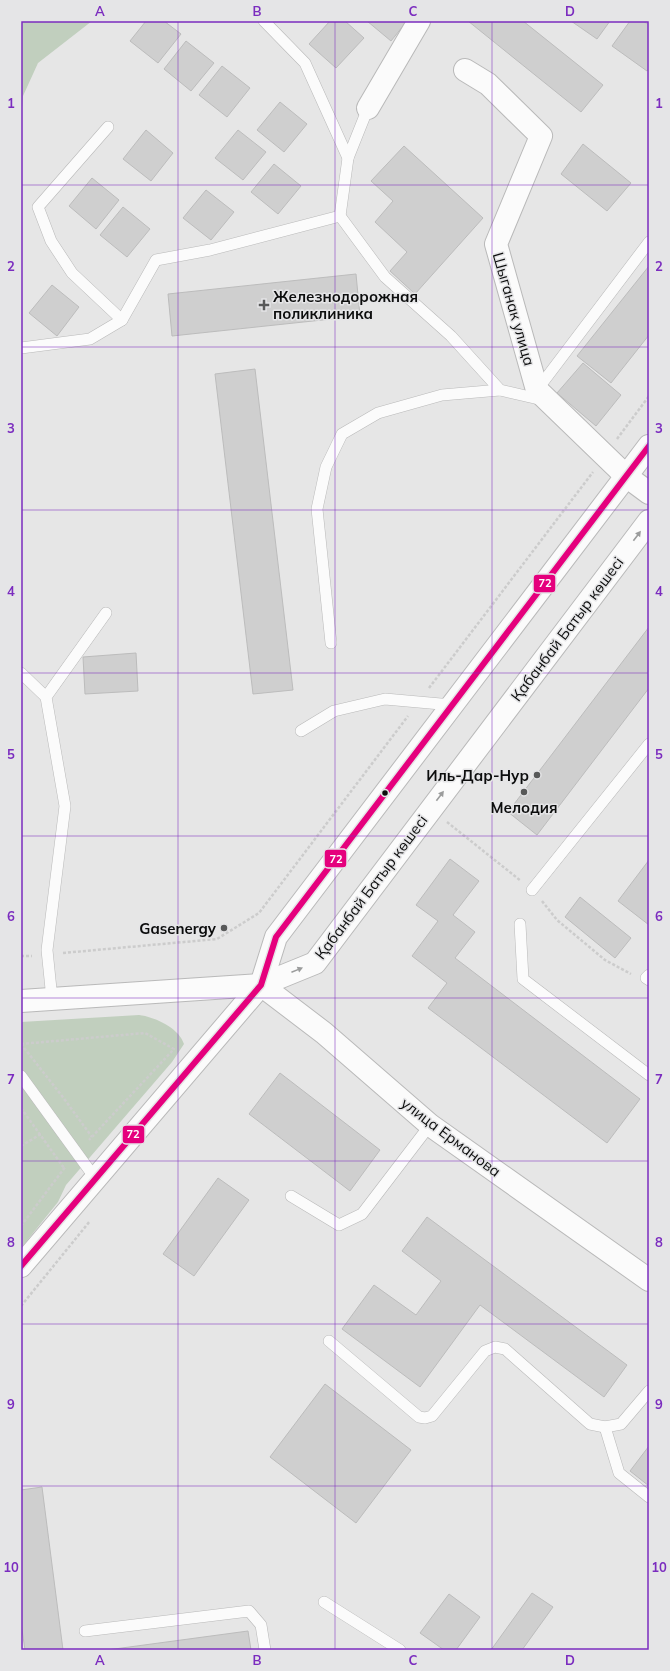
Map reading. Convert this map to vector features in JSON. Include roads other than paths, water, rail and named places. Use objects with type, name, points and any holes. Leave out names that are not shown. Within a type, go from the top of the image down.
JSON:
[{"type":"main road","points":[[368,108],[419,21]]},
{"type":"main road","name":"Шыганак улица","points":[[465,70],[488,84],[540,136],[496,244],[543,396],[626,476],[649,493]]},
{"type":"main road","points":[[21,1266],[261,985],[276,937],[649,446]]},
{"type":"main road","name":"Қабанбай Батыр көшесі","points":[[261,985],[315,963],[649,521]]},
{"type":"main road","points":[[21,1001],[261,985]]},
{"type":"main road","name":"улица Ерманова","points":[[261,985],[324,1033],[430,1124],[649,1280]]},
{"type":"lane","points":[[264,21],[305,63],[348,158]]},
{"type":"lane","points":[[368,108],[348,158],[340,216],[385,277],[451,336],[500,390]]},
{"type":"lane","points":[[108,127],[38,206],[51,241],[72,273],[122,320]]},
{"type":"lane","points":[[21,348],[90,339],[122,320],[156,260],[210,250],[340,216]]},
{"type":"lane","points":[[331,643],[317,509],[326,467],[342,434],[378,413],[442,395],[500,390],[543,396],[649,242]]},
{"type":"lane","points":[[46,698],[106,612]]},
{"type":"lane","points":[[21,673],[46,698],[65,806],[48,954],[52,999]]},
{"type":"lane","points":[[301,731],[334,712],[386,699],[452,705]]},
{"type":"lane","points":[[532,890],[649,744]]},
{"type":"lane","points":[[520,924],[523,979],[649,1075]]},
{"type":"lane","points":[[649,975],[646,978],[649,980]]},
{"type":"lane","points":[[21,1076],[95,1178]]},
{"type":"lane","points":[[291,1196],[339,1225],[362,1214],[430,1124]]},
{"type":"lane","points":[[329,1341],[418,1417],[426,1418],[432,1416],[485,1351],[495,1347],[505,1349],[590,1424],[606,1427],[621,1424],[649,1391]]},
{"type":"lane","points":[[606,1427],[619,1473],[649,1497]]},
{"type":"lane","points":[[324,1602],[400,1650]]},
{"type":"lane","points":[[85,1632],[250,1611],[261,1625],[264,1650]]},
{"type":"place","name":"Железнодорожная поликлиника","points":[[264,305]]},
{"type":"place","name":"Иль-Дар-Нур","points":[[537,775]]},
{"type":"place","name":"Мелодия","points":[[524,792]]},
{"type":"place","name":"Gasenergy","points":[[224,928]]}]
